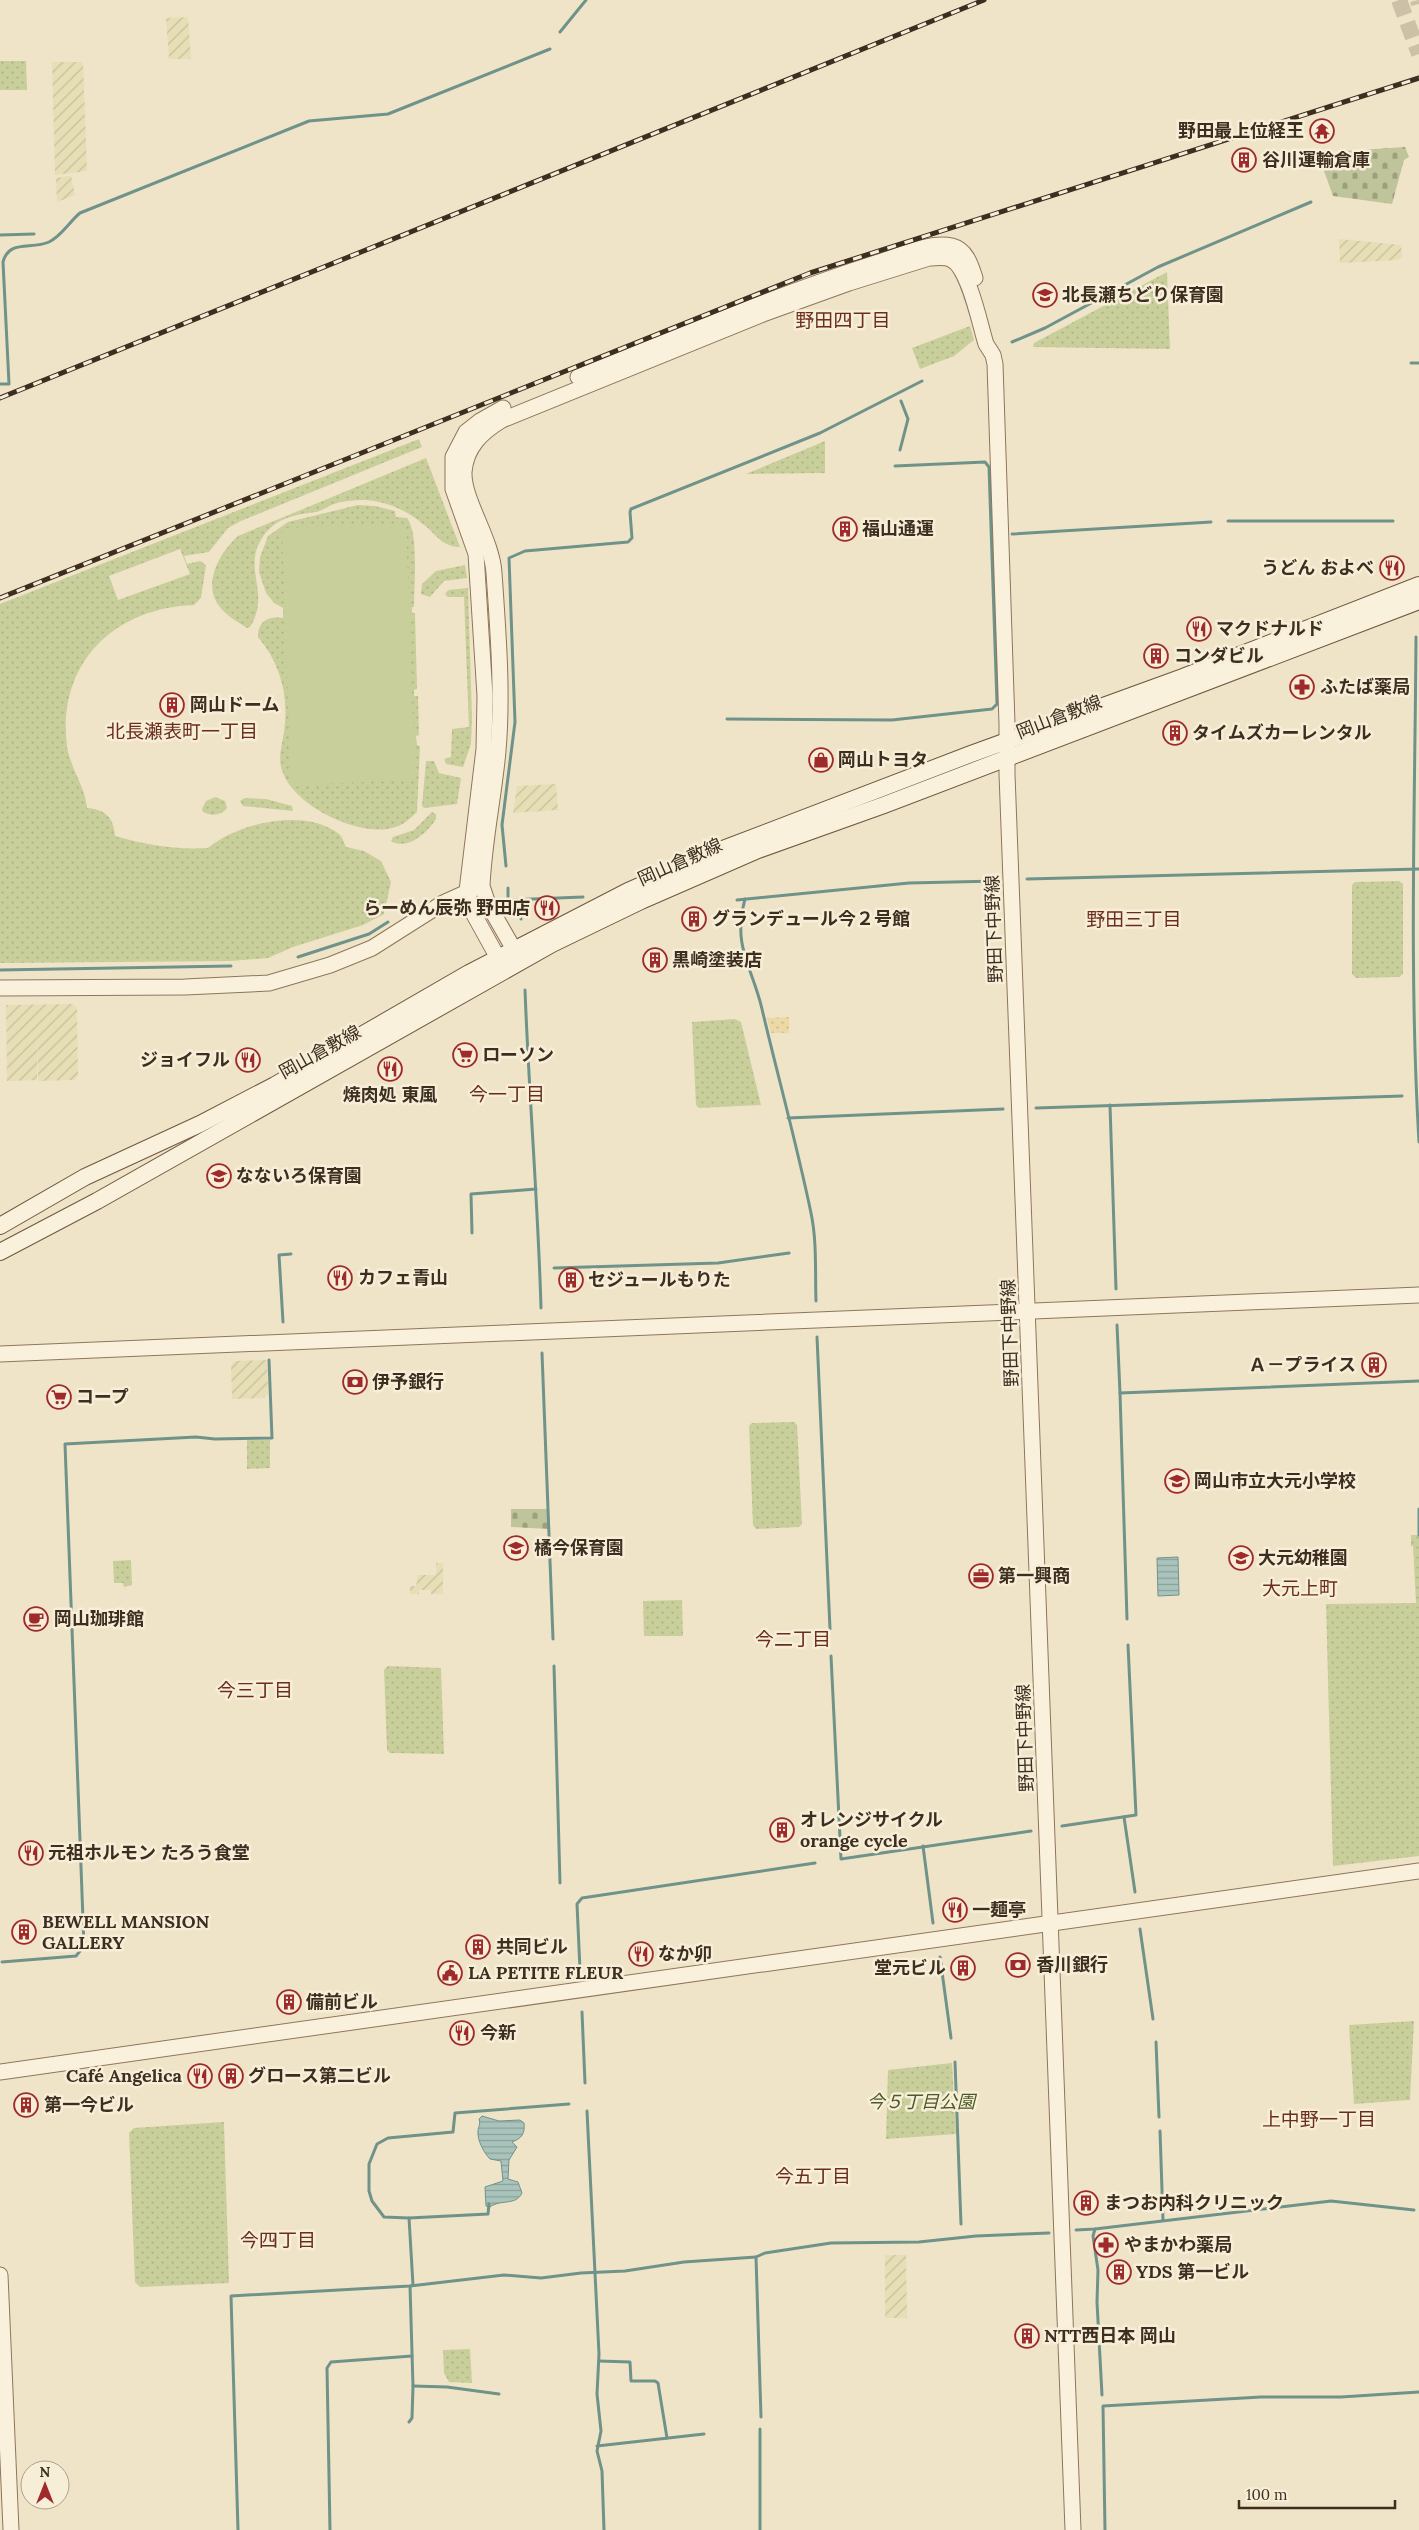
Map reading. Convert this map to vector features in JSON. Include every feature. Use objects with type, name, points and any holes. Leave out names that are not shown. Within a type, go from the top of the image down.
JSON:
[{"type":"main road","name":"岡山倉敷線","points":[[0,1252],[97,1201],[628,891],[723,849],[1007,741],[1183,677],[1419,585]]},
{"type":"main road","name":"岡山倉敷線","points":[[0,1226],[85,1177],[200,1124],[498,958],[518,956],[724,864],[1419,601]]},
{"type":"street","name":"野田下中野線","points":[[467,891],[486,720],[476,554],[453,489],[451,475],[454,452],[466,432],[480,420],[511,404],[749,308],[846,273],[931,246],[952,246],[966,257],[995,342],[993,354],[1001,520],[1007,758],[1073,2530]]},
{"type":"street","points":[[518,956],[488,904],[482,886],[498,750],[499,713],[494,570],[490,549],[466,487],[464,473],[471,448],[478,438],[488,428],[516,414],[763,314],[849,283],[929,258],[946,258],[961,269],[986,344],[993,354]]},
{"type":"street","points":[[0,988],[186,987],[269,983],[330,965],[372,948],[443,903],[482,886]]},
{"type":"street","points":[[467,891],[472,911],[498,958]]},
{"type":"street","points":[[0,1354],[1419,1295]]},
{"type":"street","points":[[0,2072],[1419,1871]]},
{"type":"street","points":[[0,2282],[11,2530]]},
{"type":"shaded area","points":[[188,17],[191,59],[169,59],[166,18]]},
{"type":"shaded area","points":[[52,62],[83,62],[87,171],[55,175]]},
{"type":"shaded area","points":[[71,176],[75,195],[57,202],[56,178]]},
{"type":"shaded area","points":[[1339,239],[1401,245],[1402,257],[1399,260],[1340,263]]},
{"type":"shaded area","points":[[556,784],[558,810],[513,813],[517,786]]},
{"type":"shaded area","points":[[73,1004],[77,1008],[78,1076],[74,1080],[38,1081],[37,1022],[37,1080],[7,1081],[6,1005]]},
{"type":"shaded area","points":[[267,1360],[268,1393],[264,1398],[232,1399],[231,1366],[235,1361]]},
{"type":"shaded area","points":[[436,1563],[443,1563],[443,1594],[431,1594],[431,1590],[419,1590],[419,1594],[410,1594],[410,1586],[416,1586],[418,1575],[436,1575]]},
{"type":"shaded area","points":[[885,2255],[906,2255],[907,2318],[885,2318]]},
{"type":"green space","points":[[0,61],[26,61],[27,90],[0,90]]},
{"type":"green space","points":[[1405,147],[1409,157],[1404,160],[1392,204],[1333,196],[1324,171],[1330,159],[1344,151]]},
{"type":"green space","points":[[1167,272],[1170,349],[1033,347],[1034,343]]},
{"type":"green space","points":[[970,326],[974,340],[954,356],[920,369],[912,348]]},
{"type":"green space","points":[[419,439],[422,447],[241,521],[228,528],[209,552],[184,556],[187,564],[200,561],[206,565],[201,598],[194,605],[165,609],[139,617],[116,629],[96,646],[81,666],[71,690],[66,717],[67,746],[71,762],[86,800],[87,808],[98,810],[107,815],[113,824],[115,836],[161,846],[208,848],[236,831],[254,825],[272,821],[308,821],[325,826],[340,835],[346,847],[364,851],[381,861],[391,882],[384,914],[363,925],[293,947],[268,958],[231,961],[0,963],[0,604]],"holes":[[[180,549],[190,574],[118,600],[109,576]]]},
{"type":"green space","points":[[825,441],[825,473],[746,474]]},
{"type":"green space","points":[[426,458],[460,547],[448,545],[416,519],[388,504],[364,500],[337,503],[318,511],[292,516],[278,522],[261,540],[256,551],[255,561],[258,604],[256,615],[250,627],[247,628],[232,619],[219,606],[212,588],[215,568],[225,550],[238,536]]},
{"type":"green space","points":[[358,505],[375,506],[395,511],[396,517],[407,518],[411,525],[414,547],[414,607],[412,607],[412,613],[415,613],[417,689],[414,690],[414,696],[418,696],[419,735],[416,736],[417,745],[420,746],[417,812],[399,826],[378,830],[362,828],[329,816],[300,797],[290,785],[280,763],[285,719],[282,682],[272,658],[258,637],[262,623],[269,619],[283,618],[283,608],[274,603],[266,593],[259,572],[260,557],[268,536],[288,522]]},
{"type":"green space","points":[[406,524],[415,780],[291,785],[282,528]]},
{"type":"green space","points":[[465,565],[467,578],[444,581],[430,597],[421,594],[422,584],[436,571]]},
{"type":"green space","points":[[468,588],[472,718],[471,744],[463,767],[446,764],[444,759],[451,757],[452,729],[469,727],[464,597],[448,597],[445,594],[448,590]]},
{"type":"green space","points":[[426,761],[434,761],[439,773],[461,778],[457,804],[424,808],[422,806]]},
{"type":"green space","points":[[215,797],[225,801],[227,808],[222,813],[216,814],[203,812],[202,809],[206,801]]},
{"type":"green space","points":[[245,798],[266,799],[292,806],[293,811],[243,806],[240,801]]},
{"type":"green space","points":[[432,812],[436,814],[436,819],[417,839],[404,844],[391,841],[393,837],[414,830]]},
{"type":"green space","points":[[1399,881],[1403,884],[1403,973],[1400,977],[1356,978],[1352,974],[1352,885],[1355,882]]},
{"type":"green space","points":[[735,1019],[741,1022],[761,1105],[699,1108],[696,1105],[692,1022]]},
{"type":"green space","points":[[794,1422],[797,1425],[802,1524],[799,1527],[756,1529],[753,1525],[749,1426],[752,1423]]},
{"type":"green space","points":[[247,1440],[270,1440],[270,1468],[247,1469]]},
{"type":"green space","points":[[511,1509],[549,1509],[549,1529],[511,1527]]},
{"type":"green space","points":[[1411,1535],[1419,1535],[1419,1856],[1333,1866],[1326,1604],[1416,1603]]},
{"type":"green space","points":[[131,1560],[132,1585],[124,1587],[123,1583],[114,1583],[113,1561]]},
{"type":"green space","points":[[682,1600],[683,1636],[644,1636],[643,1601]]},
{"type":"green space","points":[[388,1666],[441,1668],[444,1754],[390,1753],[387,1750],[384,1670]]},
{"type":"green space","points":[[1414,2021],[1410,2100],[1354,2104],[1349,2025]]},
{"type":"green space","name":"今５丁目公園","points":[[952,2063],[956,2134],[886,2139],[888,2070]]},
{"type":"green space","points":[[224,2122],[229,2283],[140,2287],[135,2282],[129,2133],[134,2128]]},
{"type":"green space","points":[[470,2349],[472,2383],[449,2382],[444,2373],[443,2350]]},
{"type":"sand","points":[[789,1017],[789,1033],[771,1033],[767,1018]]},
{"type":"water","points":[[1178,1557],[1179,1595],[1158,1596],[1157,1558]]},
{"type":"water","points":[[482,2116],[499,2121],[520,2120],[524,2123],[522,2135],[512,2142],[517,2147],[509,2160],[508,2179],[518,2182],[522,2193],[516,2200],[498,2203],[490,2207],[486,2206],[485,2187],[503,2181],[501,2161],[490,2159],[480,2142],[478,2129],[479,2119]]},
{"type":"waterway","points":[[560,32],[586,0]]},
{"type":"waterway","points":[[0,384],[9,384],[3,262],[10,250],[22,246],[49,242],[58,236],[80,213],[309,121],[388,114],[550,49]]},
{"type":"waterway","points":[[1012,342],[1045,328],[1158,267],[1311,202]]},
{"type":"waterway","points":[[0,235],[34,234]]},
{"type":"waterway","points":[[1411,363],[1419,363]]},
{"type":"waterway","points":[[506,866],[502,825],[515,722],[509,558],[525,551],[628,542],[632,538],[631,509],[820,433],[922,381]]},
{"type":"waterway","points":[[900,450],[908,419],[901,401]]},
{"type":"waterway","points":[[727,719],[892,720],[992,709],[997,704],[989,467],[985,462],[895,466]]},
{"type":"waterway","points":[[1228,521],[1393,521]]},
{"type":"waterway","points":[[1012,534],[1211,522]]},
{"type":"waterway","points":[[1416,637],[1413,953],[1419,1142]]},
{"type":"waterway","points":[[1027,879],[1419,869]]},
{"type":"waterway","points":[[737,900],[909,883],[997,881]]},
{"type":"waterway","points":[[508,888],[508,900]]},
{"type":"waterway","points":[[506,900],[583,897]]},
{"type":"waterway","points":[[745,899],[741,930],[742,944],[762,1009],[811,1213],[815,1246],[816,1301]]},
{"type":"waterway","points":[[520,901],[521,919]]},
{"type":"waterway","points":[[298,957],[369,934],[388,922]]},
{"type":"waterway","points":[[0,970],[231,966]]},
{"type":"waterway","points":[[525,990],[541,1308]]},
{"type":"waterway","points":[[1036,1108],[1402,1096]]},
{"type":"waterway","points":[[1110,1105],[1116,1289]]},
{"type":"waterway","points":[[788,1118],[1003,1109]]},
{"type":"waterway","points":[[472,1233],[471,1194],[536,1189]]},
{"type":"waterway","points":[[554,1268],[718,1263],[789,1253]]},
{"type":"waterway","points":[[283,1322],[279,1255],[291,1254]]},
{"type":"waterway","points":[[1117,1325],[1120,1393]]},
{"type":"waterway","points":[[817,1337],[830,1629]]},
{"type":"waterway","points":[[542,1353],[553,1639]]},
{"type":"waterway","points":[[2,1962],[76,1956],[84,1946],[65,1444],[196,1437],[215,1439],[272,1438],[269,1360]]},
{"type":"waterway","points":[[1127,1619],[1120,1393],[1419,1381]]},
{"type":"waterway","points":[[1419,1509],[1419,1535]]},
{"type":"waterway","points":[[1062,1826],[1136,1815],[1128,1645]]},
{"type":"waterway","points":[[831,1656],[841,1859],[1031,1831]]},
{"type":"waterway","points":[[554,1666],[560,1883]]},
{"type":"waterway","points":[[1124,1817],[1135,1892]]},
{"type":"waterway","points":[[923,1846],[933,1923]]},
{"type":"waterway","points":[[580,1970],[577,1904],[582,1898],[815,1863]]},
{"type":"waterway","points":[[1140,1929],[1153,2019]]},
{"type":"waterway","points":[[940,1957],[951,2038]]},
{"type":"waterway","points":[[582,2012],[585,2083]]},
{"type":"waterway","points":[[1156,2042],[1159,2117]]},
{"type":"waterway","points":[[955,2062],[961,2224]]},
{"type":"waterway","points":[[413,2285],[409,2218],[384,2217],[372,2201],[369,2191],[369,2164],[377,2144],[388,2138],[453,2132],[455,2113],[569,2104]]},
{"type":"waterway","points":[[587,2111],[599,2354],[597,2394],[601,2431],[597,2451],[602,2471],[604,2530]]},
{"type":"waterway","points":[[1160,2131],[1163,2220]]},
{"type":"waterway","points":[[1076,2230],[1331,2201],[1414,2210]]},
{"type":"waterway","points":[[409,2218],[488,2214],[489,2204]]},
{"type":"waterway","points":[[1095,2229],[1093,2236],[1098,2270],[1097,2302],[1102,2395]]},
{"type":"waterway","points":[[238,2530],[231,2296],[410,2286],[504,2275],[541,2278],[581,2273],[625,2271],[684,2262],[756,2257],[765,2253],[831,2243],[919,2242],[976,2236],[1049,2233]]},
{"type":"waterway","points":[[756,2257],[761,2417]]},
{"type":"waterway","points":[[409,2422],[412,2418],[413,2386],[410,2286]]},
{"type":"waterway","points":[[330,2530],[327,2368],[331,2362],[412,2356]]},
{"type":"waterway","points":[[599,2361],[630,2362],[631,2381],[655,2381],[658,2383],[667,2438]]},
{"type":"waterway","points":[[413,2386],[447,2387],[499,2394]]},
{"type":"waterway","points":[[1105,2530],[1103,2406],[1261,2397],[1341,2397],[1419,2392]]},
{"type":"waterway","points":[[760,2429],[760,2530]]},
{"type":"waterway","points":[[597,2446],[704,2434]]},
{"type":"tunnel","points":[[1399,0],[1419,54]]},
{"type":"tunnel","points":[[1418,0],[1419,4]]},
{"type":"railway","points":[[0,398],[984,0]]},
{"type":"railway","points":[[0,598],[810,273],[1419,78]]},
{"type":"place","name":"野田最上位経王","points":[[1322,131]]},
{"type":"place","name":"谷川運輸倉庫","points":[[1244,160]]},
{"type":"place","name":"北長瀬ちどり保育園","points":[[1045,295]]},
{"type":"place","name":"福山通運","points":[[845,529]]},
{"type":"place","name":"うどん およべ","points":[[1392,568]]},
{"type":"place","name":"マクドナルド","points":[[1199,629]]},
{"type":"place","name":"コンダビル","points":[[1156,656]]},
{"type":"place","name":"ふたば薬局","points":[[1302,687]]},
{"type":"place","name":"岡山ドーム","points":[[172,705]]},
{"type":"place","name":"タイムズカーレンタル","points":[[1175,733]]},
{"type":"place","name":"岡山トヨタ","points":[[821,760]]},
{"type":"place","name":"らーめん辰弥 野田店","points":[[547,908]]},
{"type":"place","name":"グランデュール今２号館","points":[[694,919]]},
{"type":"place","name":"黒崎塗装店","points":[[655,960]]},
{"type":"place","name":"ローソン","points":[[465,1055]]},
{"type":"place","name":"ジョイフル","points":[[248,1060]]},
{"type":"place","name":"焼肉処 東風","points":[[390,1069]]},
{"type":"place","name":"なないろ保育園","points":[[219,1176]]},
{"type":"place","name":"カフェ青山","points":[[340,1278]]},
{"type":"place","name":"セジュールもりた","points":[[571,1280]]},
{"type":"place","name":"Ａ－プライス","points":[[1374,1365]]},
{"type":"place","name":"伊予銀行","points":[[355,1382]]},
{"type":"place","name":"コープ","points":[[59,1397]]},
{"type":"place","name":"岡山市立大元小学校","points":[[1177,1481]]},
{"type":"place","name":"橘今保育園","points":[[516,1548]]},
{"type":"place","name":"大元幼稚園","points":[[1241,1558]]},
{"type":"place","name":"第一興商","points":[[981,1576]]},
{"type":"place","name":"岡山珈琲館","points":[[36,1619]]},
{"type":"place","name":"オレンジサイクル orange cycle","points":[[782,1830]]},
{"type":"place","name":"元祖ホルモン たろう食堂","points":[[31,1853]]},
{"type":"place","name":"一麺亭","points":[[955,1910]]},
{"type":"place","name":"BEWELL MANSION GALLERY","points":[[24,1932]]},
{"type":"place","name":"共同ビル","points":[[478,1947]]},
{"type":"place","name":"なか卯","points":[[641,1954]]},
{"type":"place","name":"香川銀行","points":[[1018,1965]]},
{"type":"place","name":"堂元ビル","points":[[963,1968]]},
{"type":"place","name":"LA PETITE FLEUR","points":[[450,1973]]},
{"type":"place","name":"備前ビル","points":[[289,2002]]},
{"type":"place","name":"今新","points":[[462,2033]]},
{"type":"place","name":"Café Angelica","points":[[200,2076]]},
{"type":"place","name":"グロース第二ビル","points":[[231,2076]]},
{"type":"place","name":"第一今ビル","points":[[26,2105]]},
{"type":"place","name":"まつお内科クリニック","points":[[1086,2203]]},
{"type":"place","name":"やまかわ薬局","points":[[1106,2245]]},
{"type":"place","name":"YDS 第一ビル","points":[[1119,2272]]},
{"type":"place","name":"NTT西日本 岡山","points":[[1027,2336]]},
{"type":"district","name":"野田四丁目","points":[[843,320]]},
{"type":"district","name":"北長瀬表町一丁目","points":[[182,731]]},
{"type":"district","name":"野田三丁目","points":[[1134,919]]},
{"type":"district","name":"今一丁目","points":[[507,1094]]},
{"type":"district","name":"大元上町","points":[[1300,1588]]},
{"type":"district","name":"今二丁目","points":[[793,1639]]},
{"type":"district","name":"今三丁目","points":[[255,1690]]},
{"type":"district","name":"上中野一丁目","points":[[1319,2119]]},
{"type":"district","name":"今五丁目","points":[[813,2176]]},
{"type":"district","name":"今四丁目","points":[[278,2240]]}]
